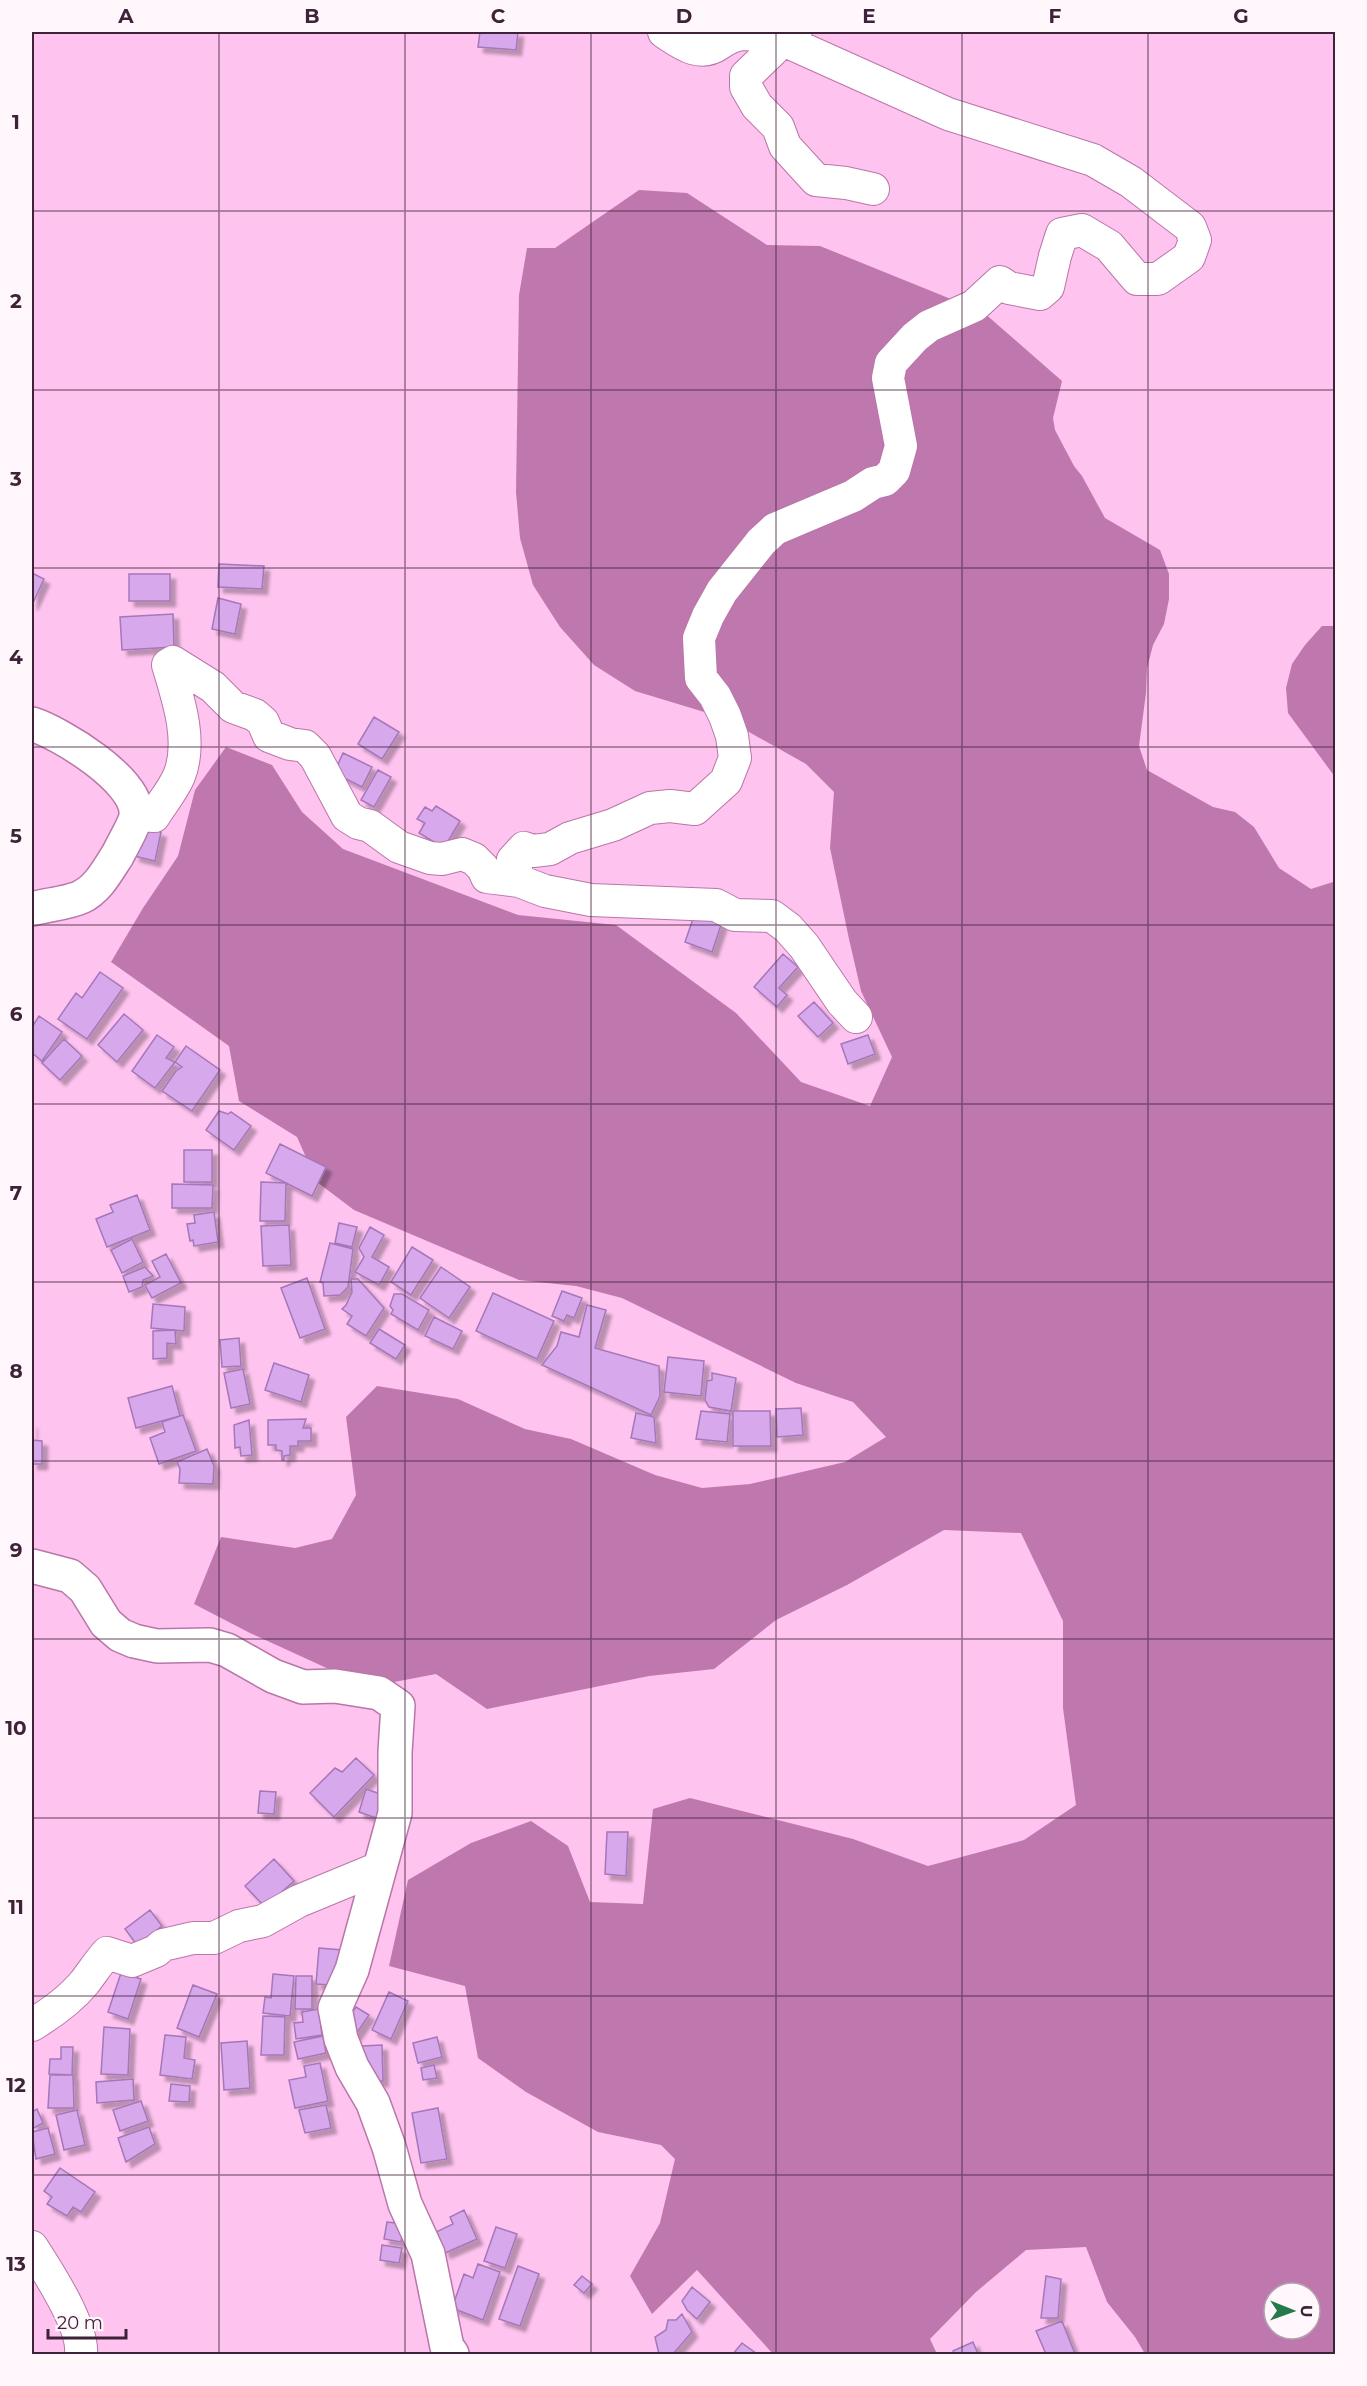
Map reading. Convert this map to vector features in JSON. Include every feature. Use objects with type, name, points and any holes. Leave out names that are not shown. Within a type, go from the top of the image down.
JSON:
[{"type":"street","points":[[664,32],[696,50],[705,51],[724,40],[743,34],[783,40],[803,38],[813,32]]},
{"type":"street","points":[[783,40],[766,54],[746,76],[746,87],[757,106],[778,128],[785,146],[816,180],[873,189]]},
{"type":"street","points":[[519,881],[513,860],[524,848],[533,851],[550,849],[570,838],[613,825],[650,808],[670,806],[695,809],[726,781],[735,758],[732,736],[715,696],[701,678],[699,638],[708,616],[722,591],[774,529],[853,496],[873,483],[885,480],[894,471],[902,446],[888,378],[891,363],[915,336],[929,326],[974,306],[1000,282],[1009,288],[1040,294],[1048,287],[1054,256],[1062,234],[1082,230],[1109,246],[1137,279],[1158,279],[1189,257],[1196,240],[1190,227],[1131,182],[1093,160],[948,114],[783,40]]},
{"type":"street","points":[[136,814],[154,816],[180,774],[184,738],[180,705],[168,666],[173,662],[213,687],[233,707],[255,715],[263,722],[269,736],[290,744],[305,746],[315,756],[347,816],[370,826],[399,847],[430,858],[442,859],[462,854],[474,859],[483,868],[487,877],[519,881],[545,891],[591,900],[716,905],[735,915],[772,916],[788,928],[804,946],[842,1002],[856,1017]]},
{"type":"street","points":[[32,724],[53,732],[99,762],[121,781],[133,799],[136,814],[118,853],[95,887],[80,898],[32,909]]},
{"type":"street","points":[[32,1566],[70,1576],[85,1589],[106,1623],[120,1635],[134,1641],[157,1646],[210,1645],[227,1650],[273,1676],[303,1687],[335,1686],[379,1693],[398,1706],[395,1813],[352,1970],[335,2008],[340,2039],[352,2067],[373,2103],[389,2147],[405,2204],[428,2254],[447,2347],[452,2355]]},
{"type":"street","points":[[32,2025],[76,1991],[107,1953],[132,1961],[156,1951],[163,1945],[193,1938],[214,1938],[239,1926],[262,1921],[299,1900],[379,1868]]},
{"type":"street","points":[[32,2247],[76,2325],[81,2355]]},
{"type":"shaded area","points":[[639,190],[687,193],[767,245],[820,246],[983,312],[1062,381],[1053,418],[1055,430],[1074,466],[1105,518],[1160,550],[1169,574],[1169,599],[1164,624],[1153,645],[1147,668],[1139,746],[1147,770],[1213,807],[1235,812],[1254,827],[1279,868],[1311,889],[1333,882],[1335,877],[1335,2354],[1145,2354],[1135,2337],[1107,2302],[1086,2247],[1026,2250],[976,2292],[930,2339],[937,2354],[773,2354],[697,2270],[652,2314],[630,2276],[660,2223],[675,2159],[661,2145],[598,2132],[526,2092],[478,2058],[465,1986],[389,1966],[408,1880],[471,1843],[531,1821],[568,1846],[590,1902],[643,1904],[653,1809],[690,1798],[853,1839],[928,1866],[1024,1840],[1076,1805],[1063,1708],[1063,1621],[1021,1533],[944,1530],[847,1585],[776,1620],[714,1669],[649,1676],[487,1709],[436,1674],[368,1687],[250,1633],[194,1604],[221,1537],[295,1548],[332,1539],[356,1495],[346,1417],[377,1386],[458,1399],[525,1429],[571,1439],[655,1475],[702,1488],[750,1484],[845,1462],[886,1437],[853,1402],[796,1383],[622,1298],[576,1286],[519,1280],[354,1210],[317,1182],[297,1137],[239,1101],[229,1046],[111,962],[143,908],[178,856],[195,790],[226,747],[272,765],[302,812],[343,849],[518,915],[616,925],[736,1013],[801,1082],[870,1106],[892,1057],[861,991],[849,939],[830,848],[834,792],[806,764],[724,718],[635,691],[594,665],[560,627],[533,585],[520,538],[516,492],[519,295],[527,248],[555,248]]},
{"type":"shaded area","points":[[1322,626],[1335,626],[1335,777],[1288,713],[1286,688],[1292,664]]},
{"type":"building","points":[[480,32],[518,32],[516,50],[478,47]]},
{"type":"building","points":[[219,564],[264,566],[262,589],[218,587]]},
{"type":"building","points":[[32,573],[44,579],[32,605]]},
{"type":"building","points":[[129,574],[170,574],[170,601],[129,601]]},
{"type":"building","points":[[218,598],[241,604],[235,634],[212,629]]},
{"type":"building","points":[[173,614],[174,647],[122,650],[120,617]]},
{"type":"building","points":[[374,717],[399,732],[382,759],[358,744]]},
{"type":"building","points":[[343,753],[372,767],[362,787],[334,773]]},
{"type":"building","points":[[378,770],[391,777],[374,807],[361,800]]},
{"type":"building","points":[[436,806],[460,821],[444,848],[419,833],[425,823],[417,819],[425,807],[432,811]]},
{"type":"building","points":[[140,827],[161,832],[155,861],[134,856]]},
{"type":"building","points":[[695,913],[722,922],[712,952],[685,942]]},
{"type":"building","points":[[783,954],[798,967],[779,988],[787,995],[777,1007],[754,987]]},
{"type":"building","points":[[100,972],[123,988],[87,1039],[58,1019],[76,993],[82,998]]},
{"type":"building","points":[[814,1002],[833,1023],[818,1037],[798,1016]]},
{"type":"building","points":[[124,1014],[143,1030],[117,1062],[98,1045]]},
{"type":"building","points":[[39,1016],[62,1032],[42,1061],[32,1053],[32,1027]]},
{"type":"building","points":[[157,1035],[174,1047],[166,1058],[175,1062],[155,1088],[132,1071]]},
{"type":"building","points":[[868,1035],[875,1054],[848,1064],[841,1044]]},
{"type":"building","points":[[64,1039],[82,1056],[60,1080],[42,1063]]},
{"type":"building","points":[[186,1046],[220,1070],[192,1111],[162,1091],[176,1071],[182,1067],[175,1062]]},
{"type":"building","points":[[219,1111],[228,1114],[231,1112],[251,1126],[234,1150],[206,1130]]},
{"type":"building","points":[[280,1144],[326,1167],[312,1196],[266,1173]]},
{"type":"building","points":[[184,1150],[212,1150],[212,1182],[184,1182]]},
{"type":"building","points":[[261,1182],[286,1183],[285,1221],[260,1221]]},
{"type":"building","points":[[172,1184],[213,1185],[212,1208],[172,1208]]},
{"type":"building","points":[[137,1195],[150,1230],[107,1247],[96,1219],[113,1212],[110,1205]]},
{"type":"building","points":[[214,1212],[218,1242],[194,1246],[193,1240],[190,1241],[187,1224],[195,1223],[194,1215]]},
{"type":"building","points":[[339,1223],[357,1227],[352,1247],[335,1243]]},
{"type":"building","points":[[289,1225],[291,1265],[263,1266],[261,1226]]},
{"type":"building","points":[[370,1227],[384,1235],[372,1257],[389,1267],[379,1285],[355,1272],[364,1257],[359,1248]]},
{"type":"building","points":[[132,1239],[143,1262],[122,1273],[111,1250]]},
{"type":"building","points":[[330,1243],[353,1249],[348,1287],[340,1295],[324,1296],[323,1283],[320,1282]]},
{"type":"building","points":[[412,1247],[433,1260],[411,1295],[391,1282]]},
{"type":"building","points":[[166,1254],[181,1283],[152,1298],[145,1285],[160,1277],[152,1261]]},
{"type":"building","points":[[145,1267],[153,1276],[143,1280],[142,1287],[129,1292],[123,1276]]},
{"type":"building","points":[[441,1267],[470,1287],[449,1318],[420,1298]]},
{"type":"building","points":[[307,1278],[325,1329],[300,1338],[281,1288]]},
{"type":"building","points":[[351,1279],[358,1279],[384,1308],[366,1336],[347,1324],[352,1316],[342,1309],[352,1292]]},
{"type":"building","points":[[562,1291],[582,1298],[574,1318],[567,1315],[564,1321],[552,1316]]},
{"type":"building","points":[[493,1293],[554,1321],[537,1359],[476,1331]]},
{"type":"building","points":[[394,1294],[402,1294],[429,1310],[418,1330],[391,1314],[393,1310],[390,1306]]},
{"type":"building","points":[[153,1304],[185,1307],[184,1331],[151,1328]]},
{"type":"building","points":[[587,1305],[606,1310],[595,1348],[659,1366],[660,1396],[651,1415],[542,1365],[557,1346],[561,1332],[579,1337]]},
{"type":"building","points":[[434,1317],[462,1331],[453,1349],[425,1336]]},
{"type":"building","points":[[379,1329],[405,1345],[396,1359],[370,1343]]},
{"type":"building","points":[[175,1330],[176,1344],[167,1343],[167,1358],[153,1359],[153,1331]]},
{"type":"building","points":[[239,1338],[241,1366],[222,1367],[220,1340]]},
{"type":"building","points":[[668,1357],[704,1361],[701,1396],[664,1392]]},
{"type":"building","points":[[274,1363],[309,1375],[301,1402],[265,1390]]},
{"type":"building","points":[[243,1369],[250,1404],[231,1408],[224,1373]]},
{"type":"building","points":[[712,1373],[736,1378],[731,1411],[709,1407],[705,1400],[707,1381],[712,1380]]},
{"type":"building","points":[[172,1386],[180,1416],[136,1428],[128,1398]]},
{"type":"building","points":[[801,1408],[803,1435],[777,1437],[776,1409]]},
{"type":"building","points":[[701,1411],[730,1414],[727,1442],[696,1439]]},
{"type":"building","points":[[733,1411],[770,1411],[771,1446],[733,1446]]},
{"type":"building","points":[[636,1413],[654,1417],[656,1443],[631,1438]]},
{"type":"building","points":[[183,1415],[196,1451],[159,1464],[150,1438],[165,1432],[162,1422]]},
{"type":"building","points":[[306,1419],[303,1428],[311,1428],[311,1441],[298,1441],[298,1446],[290,1446],[290,1455],[284,1456],[282,1460],[282,1451],[276,1450],[276,1445],[268,1445],[268,1420]]},
{"type":"building","points":[[249,1420],[252,1455],[241,1456],[240,1447],[235,1448],[234,1425]]},
{"type":"building","points":[[32,1440],[42,1441],[42,1464],[32,1464]]},
{"type":"building","points":[[207,1449],[214,1466],[213,1484],[179,1483],[180,1469],[177,1462]]},
{"type":"building","points":[[356,1758],[374,1775],[334,1817],[310,1793],[335,1768],[342,1772]]},
{"type":"building","points":[[366,1789],[386,1796],[379,1819],[359,1812]]},
{"type":"building","points":[[260,1791],[276,1792],[274,1814],[258,1813]]},
{"type":"building","points":[[607,1832],[628,1832],[626,1876],[605,1874]]},
{"type":"building","points":[[274,1859],[294,1881],[265,1907],[245,1886]]},
{"type":"building","points":[[150,1910],[162,1926],[137,1945],[125,1929]]},
{"type":"building","points":[[319,1948],[342,1950],[330,1985],[316,1984]]},
{"type":"building","points":[[121,1973],[141,1979],[128,2019],[108,2012]]},
{"type":"building","points":[[273,1974],[294,1976],[290,2016],[263,2013],[265,1997],[271,1998]]},
{"type":"building","points":[[296,1976],[312,1976],[312,2009],[295,2009]]},
{"type":"building","points":[[193,1985],[217,1994],[199,2037],[177,2028]]},
{"type":"building","points":[[389,1992],[408,2001],[391,2039],[372,2030]]},
{"type":"building","points":[[356,2007],[369,2015],[354,2037],[342,2028]]},
{"type":"building","points":[[319,2009],[322,2035],[296,2039],[294,2023],[303,2022],[302,2012]]},
{"type":"building","points":[[263,2016],[285,2017],[284,2055],[261,2055]]},
{"type":"building","points":[[104,2027],[130,2029],[128,2075],[101,2074]]},
{"type":"building","points":[[165,2035],[186,2037],[184,2058],[195,2060],[192,2079],[160,2075]]},
{"type":"building","points":[[323,2036],[326,2053],[298,2059],[294,2042]]},
{"type":"building","points":[[437,2037],[442,2057],[418,2063],[413,2043]]},
{"type":"building","points":[[247,2041],[250,2088],[224,2090],[221,2043]]},
{"type":"building","points":[[382,2045],[383,2081],[363,2081],[362,2046]]},
{"type":"building","points":[[61,2047],[73,2047],[72,2075],[49,2074],[50,2059],[61,2059]]},
{"type":"building","points":[[320,2063],[328,2101],[295,2108],[289,2080],[306,2077],[304,2066]]},
{"type":"building","points":[[434,2065],[437,2078],[423,2080],[421,2068]]},
{"type":"building","points":[[50,2075],[73,2075],[74,2108],[48,2108]]},
{"type":"building","points":[[133,2079],[134,2100],[97,2103],[96,2082]]},
{"type":"building","points":[[171,2084],[190,2086],[189,2102],[169,2101]]},
{"type":"building","points":[[141,2101],[148,2121],[120,2131],[113,2110]]},
{"type":"building","points":[[326,2105],[331,2128],[305,2133],[299,2110]]},
{"type":"building","points":[[438,2108],[447,2159],[421,2163],[412,2113]]},
{"type":"building","points":[[37,2109],[43,2123],[32,2129],[32,2112]]},
{"type":"building","points":[[77,2110],[85,2145],[64,2150],[56,2115]]},
{"type":"building","points":[[149,2127],[155,2144],[126,2162],[118,2138]]},
{"type":"building","points":[[48,2128],[55,2154],[36,2159],[32,2132]]},
{"type":"building","points":[[60,2168],[95,2192],[81,2212],[73,2207],[67,2216],[47,2204],[52,2197],[44,2191]]},
{"type":"building","points":[[464,2210],[477,2239],[445,2253],[436,2232],[453,2224],[450,2217]]},
{"type":"building","points":[[387,2222],[404,2224],[401,2242],[384,2239]]},
{"type":"building","points":[[496,2227],[517,2234],[505,2268],[484,2261]]},
{"type":"building","points":[[382,2245],[402,2248],[399,2263],[380,2260]]},
{"type":"building","points":[[478,2264],[500,2272],[483,2320],[452,2308],[464,2274],[473,2278]]},
{"type":"building","points":[[518,2266],[539,2274],[520,2326],[499,2319]]},
{"type":"building","points":[[582,2276],[592,2284],[584,2293],[574,2285]]},
{"type":"building","points":[[1046,2276],[1061,2279],[1058,2318],[1041,2318]]},
{"type":"building","points":[[692,2287],[710,2302],[697,2319],[687,2310],[682,2301]]},
{"type":"building","points":[[682,2314],[692,2332],[673,2354],[659,2354],[655,2337],[666,2330],[668,2320],[676,2320]]},
{"type":"building","points":[[1062,2321],[1075,2354],[1046,2354],[1036,2331]]},
{"type":"building","points":[[973,2342],[978,2354],[954,2354],[953,2351]]},
{"type":"building","points":[[742,2343],[757,2354],[733,2354]]}]
